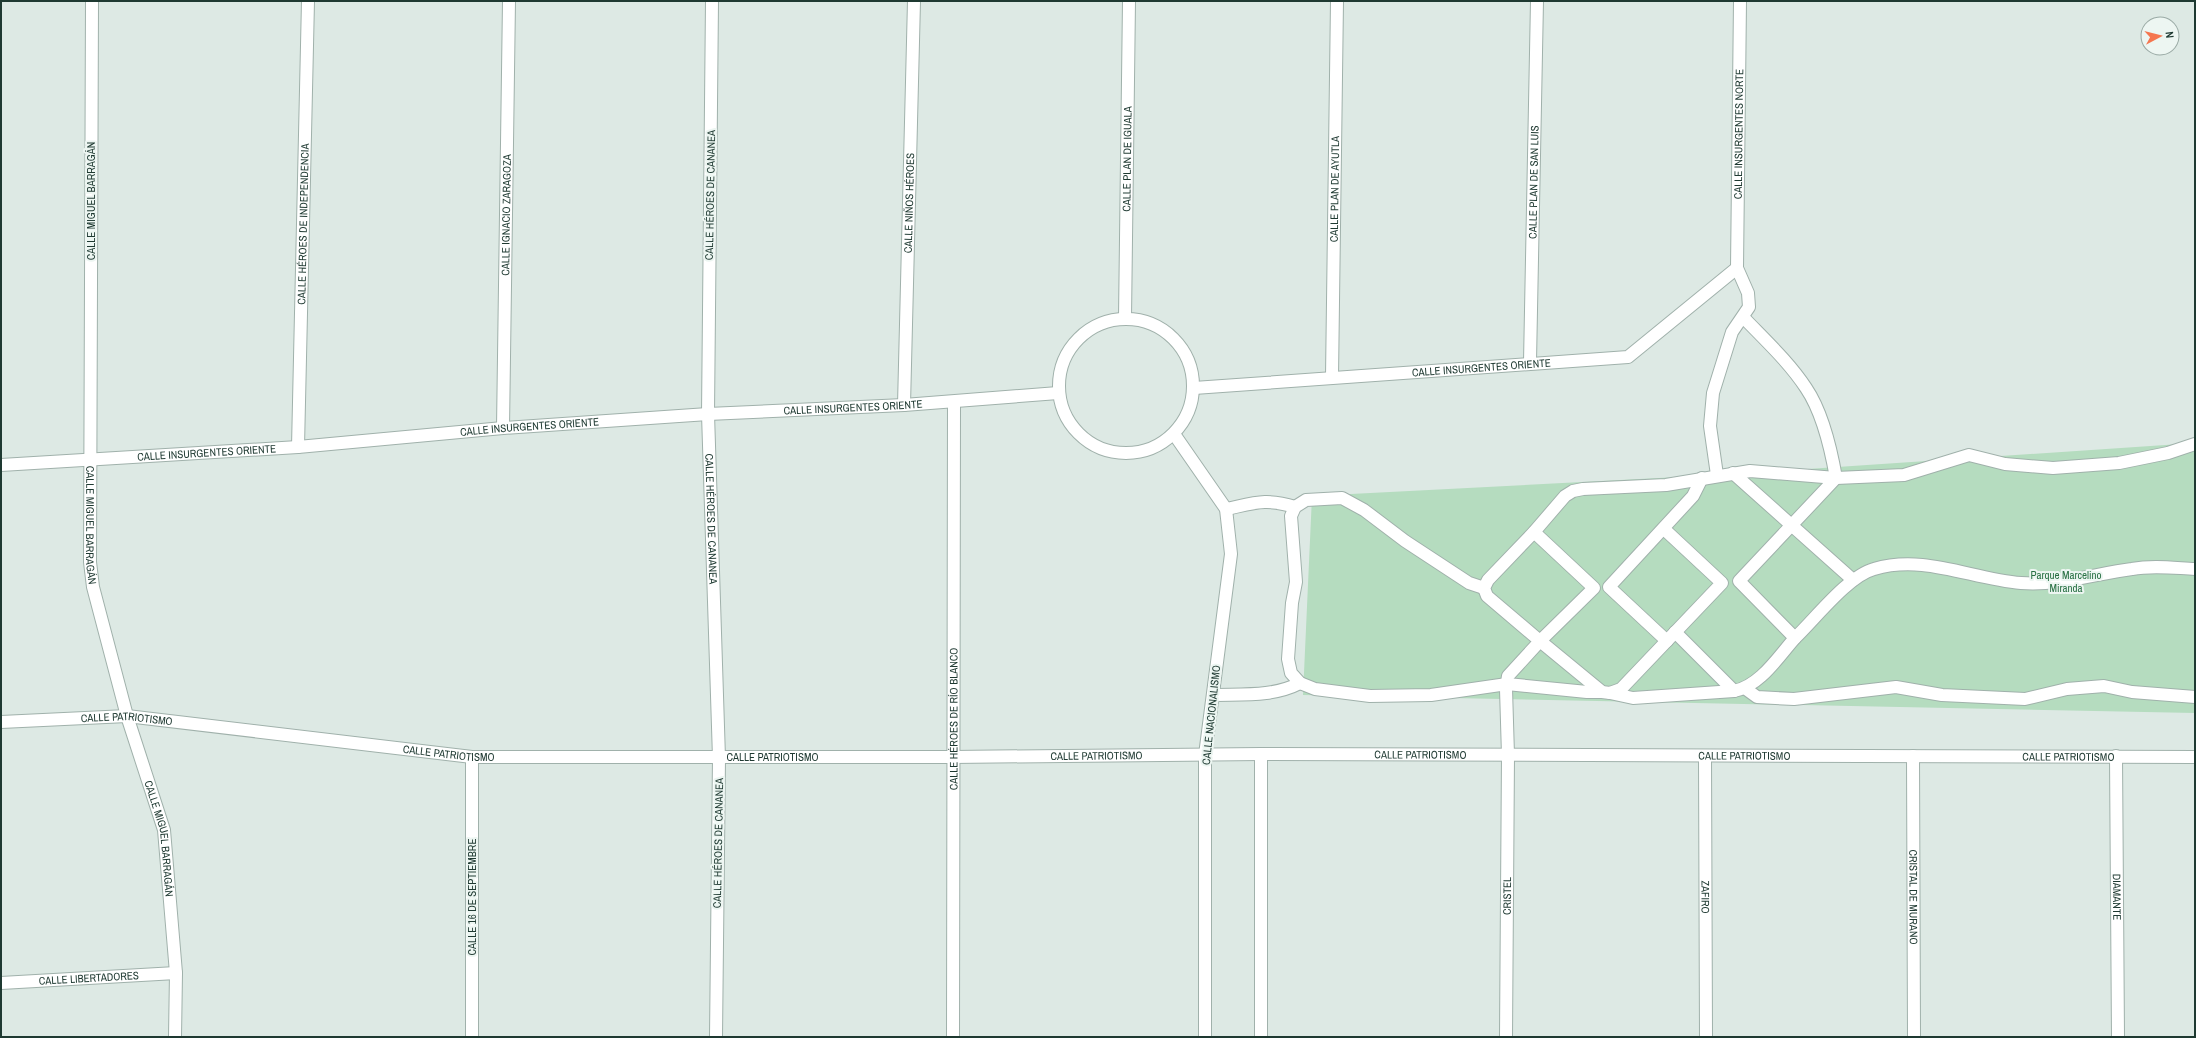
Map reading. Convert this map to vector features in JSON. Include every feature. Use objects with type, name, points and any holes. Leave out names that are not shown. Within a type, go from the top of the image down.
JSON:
[{"type":"street","name":"CALLE MIGUEL BARRAGÁN","points":[[92,1],[89,458],[90,562],[93,587],[127,716],[164,830],[176,973],[175,1037]]},
{"type":"street","name":"CALLE HÉROES DE INDEPENDENCIA","points":[[298,447],[308,1]]},
{"type":"street","name":"CALLE IGNACIO ZARAGOZA","points":[[503,428],[509,1]]},
{"type":"street","name":"CALLE HÉROES DE CANANEA","points":[[712,1],[708,414],[719,758],[716,1037]]},
{"type":"street","name":"CALLE NIÑOS HÉROES","points":[[904,405],[914,1]]},
{"type":"street","name":"CALLE PLAN DE IGUALA","points":[[1125,318],[1129,1]]},
{"type":"street","name":"CALLE PLAN DE AYUTLA","points":[[1332,377],[1337,1]]},
{"type":"street","name":"CALLE PLAN DE SAN LUIS","points":[[1530,362],[1537,1]]},
{"type":"street","name":"CALLE INSURGENTES NORTE","points":[[1738,268],[1740,1]]},
{"type":"street","name":"CALLE INSURGENTES ORIENTE","points":[[1194,388],[1530,362],[1628,357],[1738,268]]},
{"type":"street","points":[[1717,475],[1710,426],[1712,393],[1732,332],[1749,307],[1748,293],[1738,268]]},
{"type":"street","points":[[1743,317],[1786,362],[1807,389],[1819,413],[1833,461],[1836,478]]},
{"type":"street","points":[[1125,318],[1159,327],[1185,353],[1194,388],[1188,413],[1174,434],[1148,450],[1118,454],[1089,443],[1068,422],[1058,393],[1064,356],[1089,328],[1125,318]]},
{"type":"street","name":"CALLE INSURGENTES ORIENTE","points":[[1,465],[89,458],[298,447],[503,428],[708,414],[904,405],[1058,393]]},
{"type":"street","name":"CALLE HÉROES DE RÍO BLANCO","points":[[953,1037],[952,757],[954,402]]},
{"type":"street","name":"CALLE NACIONALISMO","points":[[1174,434],[1226,509],[1231,554],[1206,755],[1205,1037]]},
{"type":"street","points":[[2195,444],[2168,453],[2119,464],[2053,468],[2005,464],[1968,455],[1904,475],[1836,478],[1750,471],[1717,475],[1666,485],[1573,491],[1565,496],[1534,532],[1488,580],[1484,588],[1487,596],[1540,641],[1606,692],[1633,698],[1740,690],[1754,683],[1795,638],[1853,580],[1874,569],[1907,564],[1950,568],[2021,583],[2055,582],[2133,568],[2166,567],[2195,569]]},
{"type":"street","points":[[1733,473],[1853,580]]},
{"type":"street","points":[[1507,684],[1508,676],[1540,641],[1594,588],[1609,587],[1664,529],[1693,496],[1702,478]]},
{"type":"street","points":[[1484,588],[1469,583],[1405,541],[1364,510],[1342,498],[1306,500],[1295,507],[1291,516],[1296,582],[1292,603],[1288,659],[1291,673],[1300,683],[1315,689],[1370,696],[1431,695],[1507,684],[1586,692],[1606,692],[1621,689],[1722,583],[1739,581],[1793,526],[1836,478]]},
{"type":"street","points":[[1226,509],[1261,502],[1277,501],[1295,507]]},
{"type":"street","points":[[1664,529],[1722,583]]},
{"type":"street","points":[[1534,532],[1594,588]]},
{"type":"street","points":[[1739,581],[1795,638]]},
{"type":"street","points":[[1609,587],[1667,641]]},
{"type":"street","points":[[1675,632],[1740,690],[1758,697],[1794,699],[1896,687],[1942,695],[2025,699],[2067,689],[2104,686],[2132,692],[2174,697],[2195,697]]},
{"type":"street","points":[[1213,695],[1265,694],[1285,690],[1300,683]]},
{"type":"street","name":"CRISTEL","points":[[1506,1037],[1508,755],[1507,684]]},
{"type":"street","name":"CALLE PATRIOTISMO","points":[[1,722],[127,716],[472,757],[719,758],[1261,754],[2195,757]]},
{"type":"street","points":[[1261,754],[1261,1037]]},
{"type":"street","name":"ZAFIRO","points":[[1704,756],[1706,1037]]},
{"type":"street","name":"CRISTAL DE MURANO","points":[[1913,756],[1914,1037]]},
{"type":"street","name":"DIAMANTE","points":[[2116,756],[2118,1037]]},
{"type":"street","name":"CALLE 16 DE SEPTIEMBRE","points":[[472,757],[472,1037]]},
{"type":"street","name":"CALLE LIBERTADORES","points":[[1,983],[176,973]]},
{"type":"green space","name":"Parque Marcelino Miranda","points":[[2195,443],[2195,713],[1303,695],[1312,496],[1717,475]]}]
